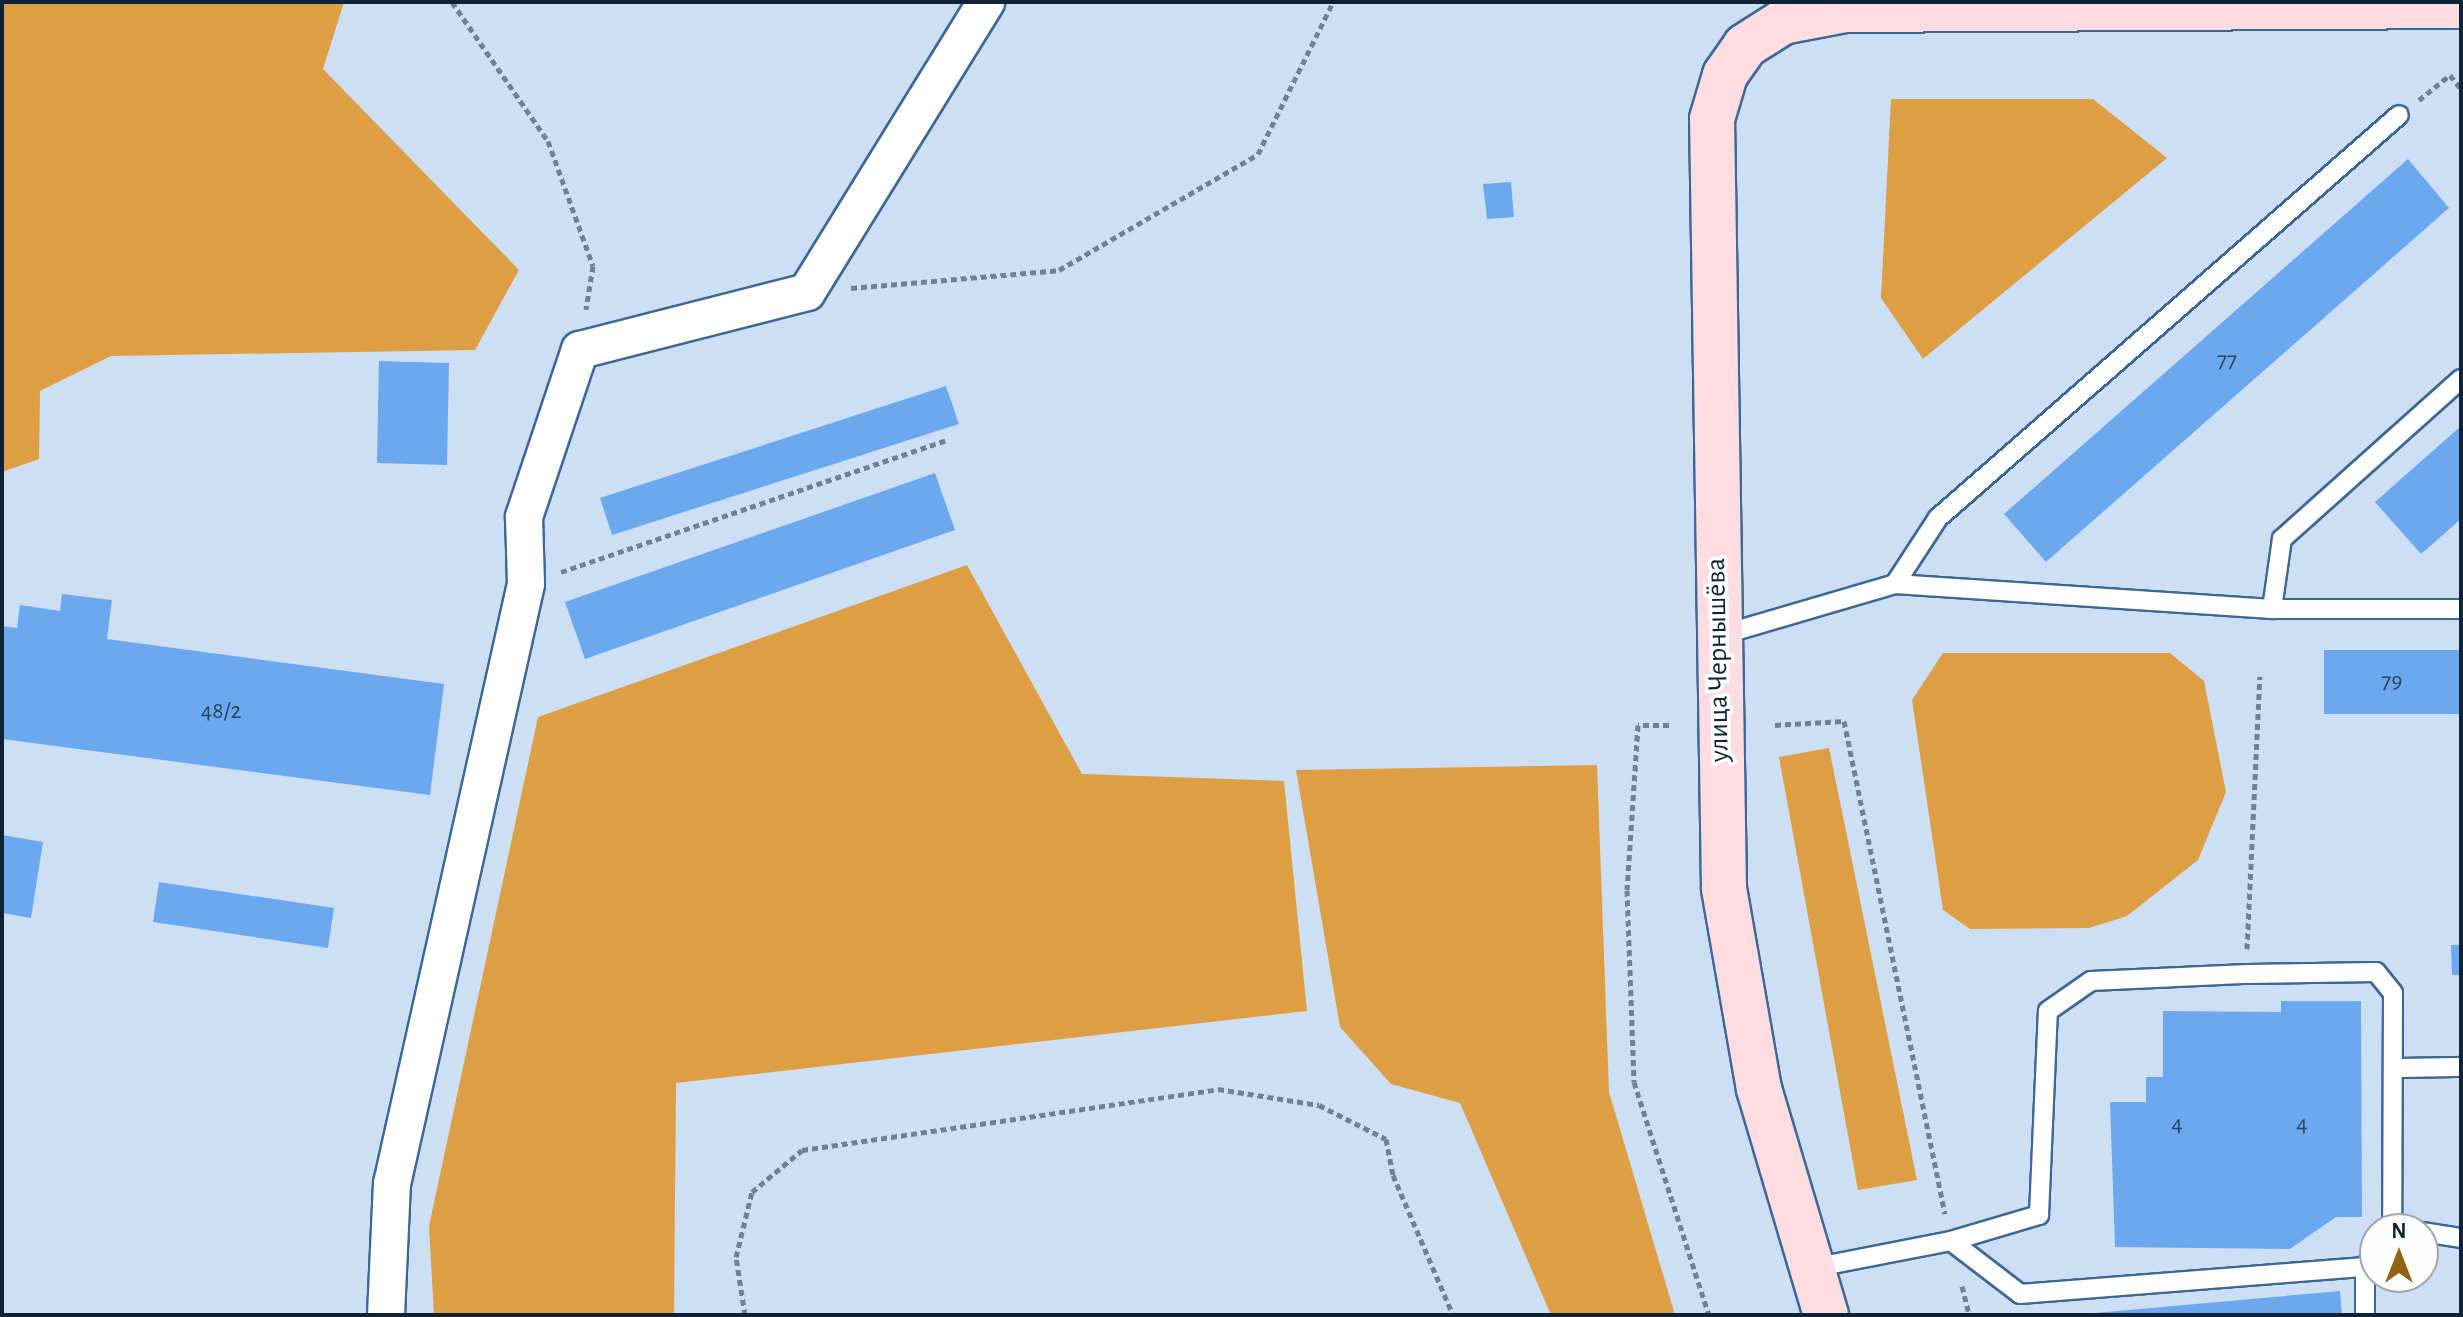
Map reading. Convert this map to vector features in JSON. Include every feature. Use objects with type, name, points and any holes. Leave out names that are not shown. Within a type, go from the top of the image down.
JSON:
[{"type":"street","points":[[386,1315],[392,1184],[526,584],[524,517],[580,350],[807,292],[986,2]]},
{"type":"street","points":[[1846,6],[2461,6]]},
{"type":"street","name":"улица Чернышёва","points":[[1826,1315],[1809,1268],[1759,1089],[1724,888],[1712,119],[1725,75],[1745,46],[1783,22],[1846,6]]},
{"type":"lane","points":[[1895,584],[1938,518],[2399,115]]},
{"type":"lane","points":[[2272,609],[2282,539],[2461,379]]},
{"type":"lane","points":[[1718,636],[1895,584],[2272,609],[2461,609]]},
{"type":"lane","points":[[1809,1268],[1951,1241],[2039,1215],[2048,1011],[2091,981],[2376,972],[2393,993],[2392,1213]]},
{"type":"lane","points":[[2394,1068],[2461,1067]]},
{"type":"lane","points":[[2439,1235],[2461,1238]]},
{"type":"lane","points":[[1951,1241],[2020,1294],[2359,1261]]},
{"type":"lane","points":[[2365,1315],[2367,1293]]},
{"type":"path","points":[[452,2],[548,141],[593,266],[580,350]]},
{"type":"path","points":[[807,292],[1059,270],[1258,154],[1333,2]]},
{"type":"path","points":[[2399,115],[2450,75],[2461,89]]},
{"type":"path","points":[[526,584],[947,440]]},
{"type":"path","points":[[2247,945],[2260,676]]},
{"type":"path","points":[[1775,725],[1844,721],[1969,1315]]},
{"type":"path","points":[[1669,725],[1638,725],[1627,890],[1634,1082],[1709,1315]]},
{"type":"path","points":[[745,1315],[736,1257],[752,1192],[802,1150],[1218,1089],[1319,1105],[1386,1139],[1393,1175],[1453,1315]]},
{"type":"shaded area","points":[[2,2],[344,2],[323,69],[519,270],[475,350],[111,356],[40,391],[39,459],[2,472]]},
{"type":"shaded area","points":[[1891,99],[2093,99],[2167,158],[1923,359],[1881,298]]},
{"type":"shaded area","points":[[967,565],[1082,774],[1284,781],[1307,1011],[676,1083],[674,1315],[434,1315],[429,1226],[538,717]]},
{"type":"shaded area","points":[[1943,653],[2170,653],[2204,681],[2226,792],[2198,860],[2127,916],[2089,928],[1970,929],[1943,910],[1912,700]]},
{"type":"shaded area","points":[[1829,748],[1917,1180],[1858,1190],[1779,757]]},
{"type":"shaded area","points":[[1597,765],[1609,1092],[1675,1315],[1551,1315],[1460,1103],[1391,1084],[1340,1027],[1296,770]]},
{"type":"building","points":[[2408,159],[2449,208],[2046,562],[2004,514]]},
{"type":"building","points":[[1511,182],[1514,217],[1487,219],[1483,184]]},
{"type":"building","points":[[379,361],[449,363],[447,465],[377,463]]},
{"type":"building","points":[[946,386],[959,424],[612,535],[600,498]]},
{"type":"building","points":[[2461,426],[2461,519],[2421,554],[2375,502]]},
{"type":"building","points":[[935,473],[955,530],[585,659],[565,602]]},
{"type":"building","points":[[62,594],[112,600],[107,639],[444,684],[430,795],[2,739],[2,626],[17,628],[20,605],[60,611]]},
{"type":"building","points":[[2324,650],[2461,650],[2461,714],[2324,714]]},
{"type":"building","points":[[2,835],[43,842],[31,918],[2,913]]},
{"type":"building","points":[[159,882],[334,908],[328,948],[153,922]]},
{"type":"building","points":[[2451,945],[2461,945],[2461,975],[2452,975]]},
{"type":"building","points":[[2281,1001],[2361,1001],[2362,1213],[2359,1217],[2336,1217],[2290,1249],[2115,1247],[2110,1102],[2146,1102],[2146,1077],[2163,1077],[2163,1011],[2281,1012]]},
{"type":"building","points":[[2340,1291],[2342,1315],[2095,1315],[2095,1313]]}]
